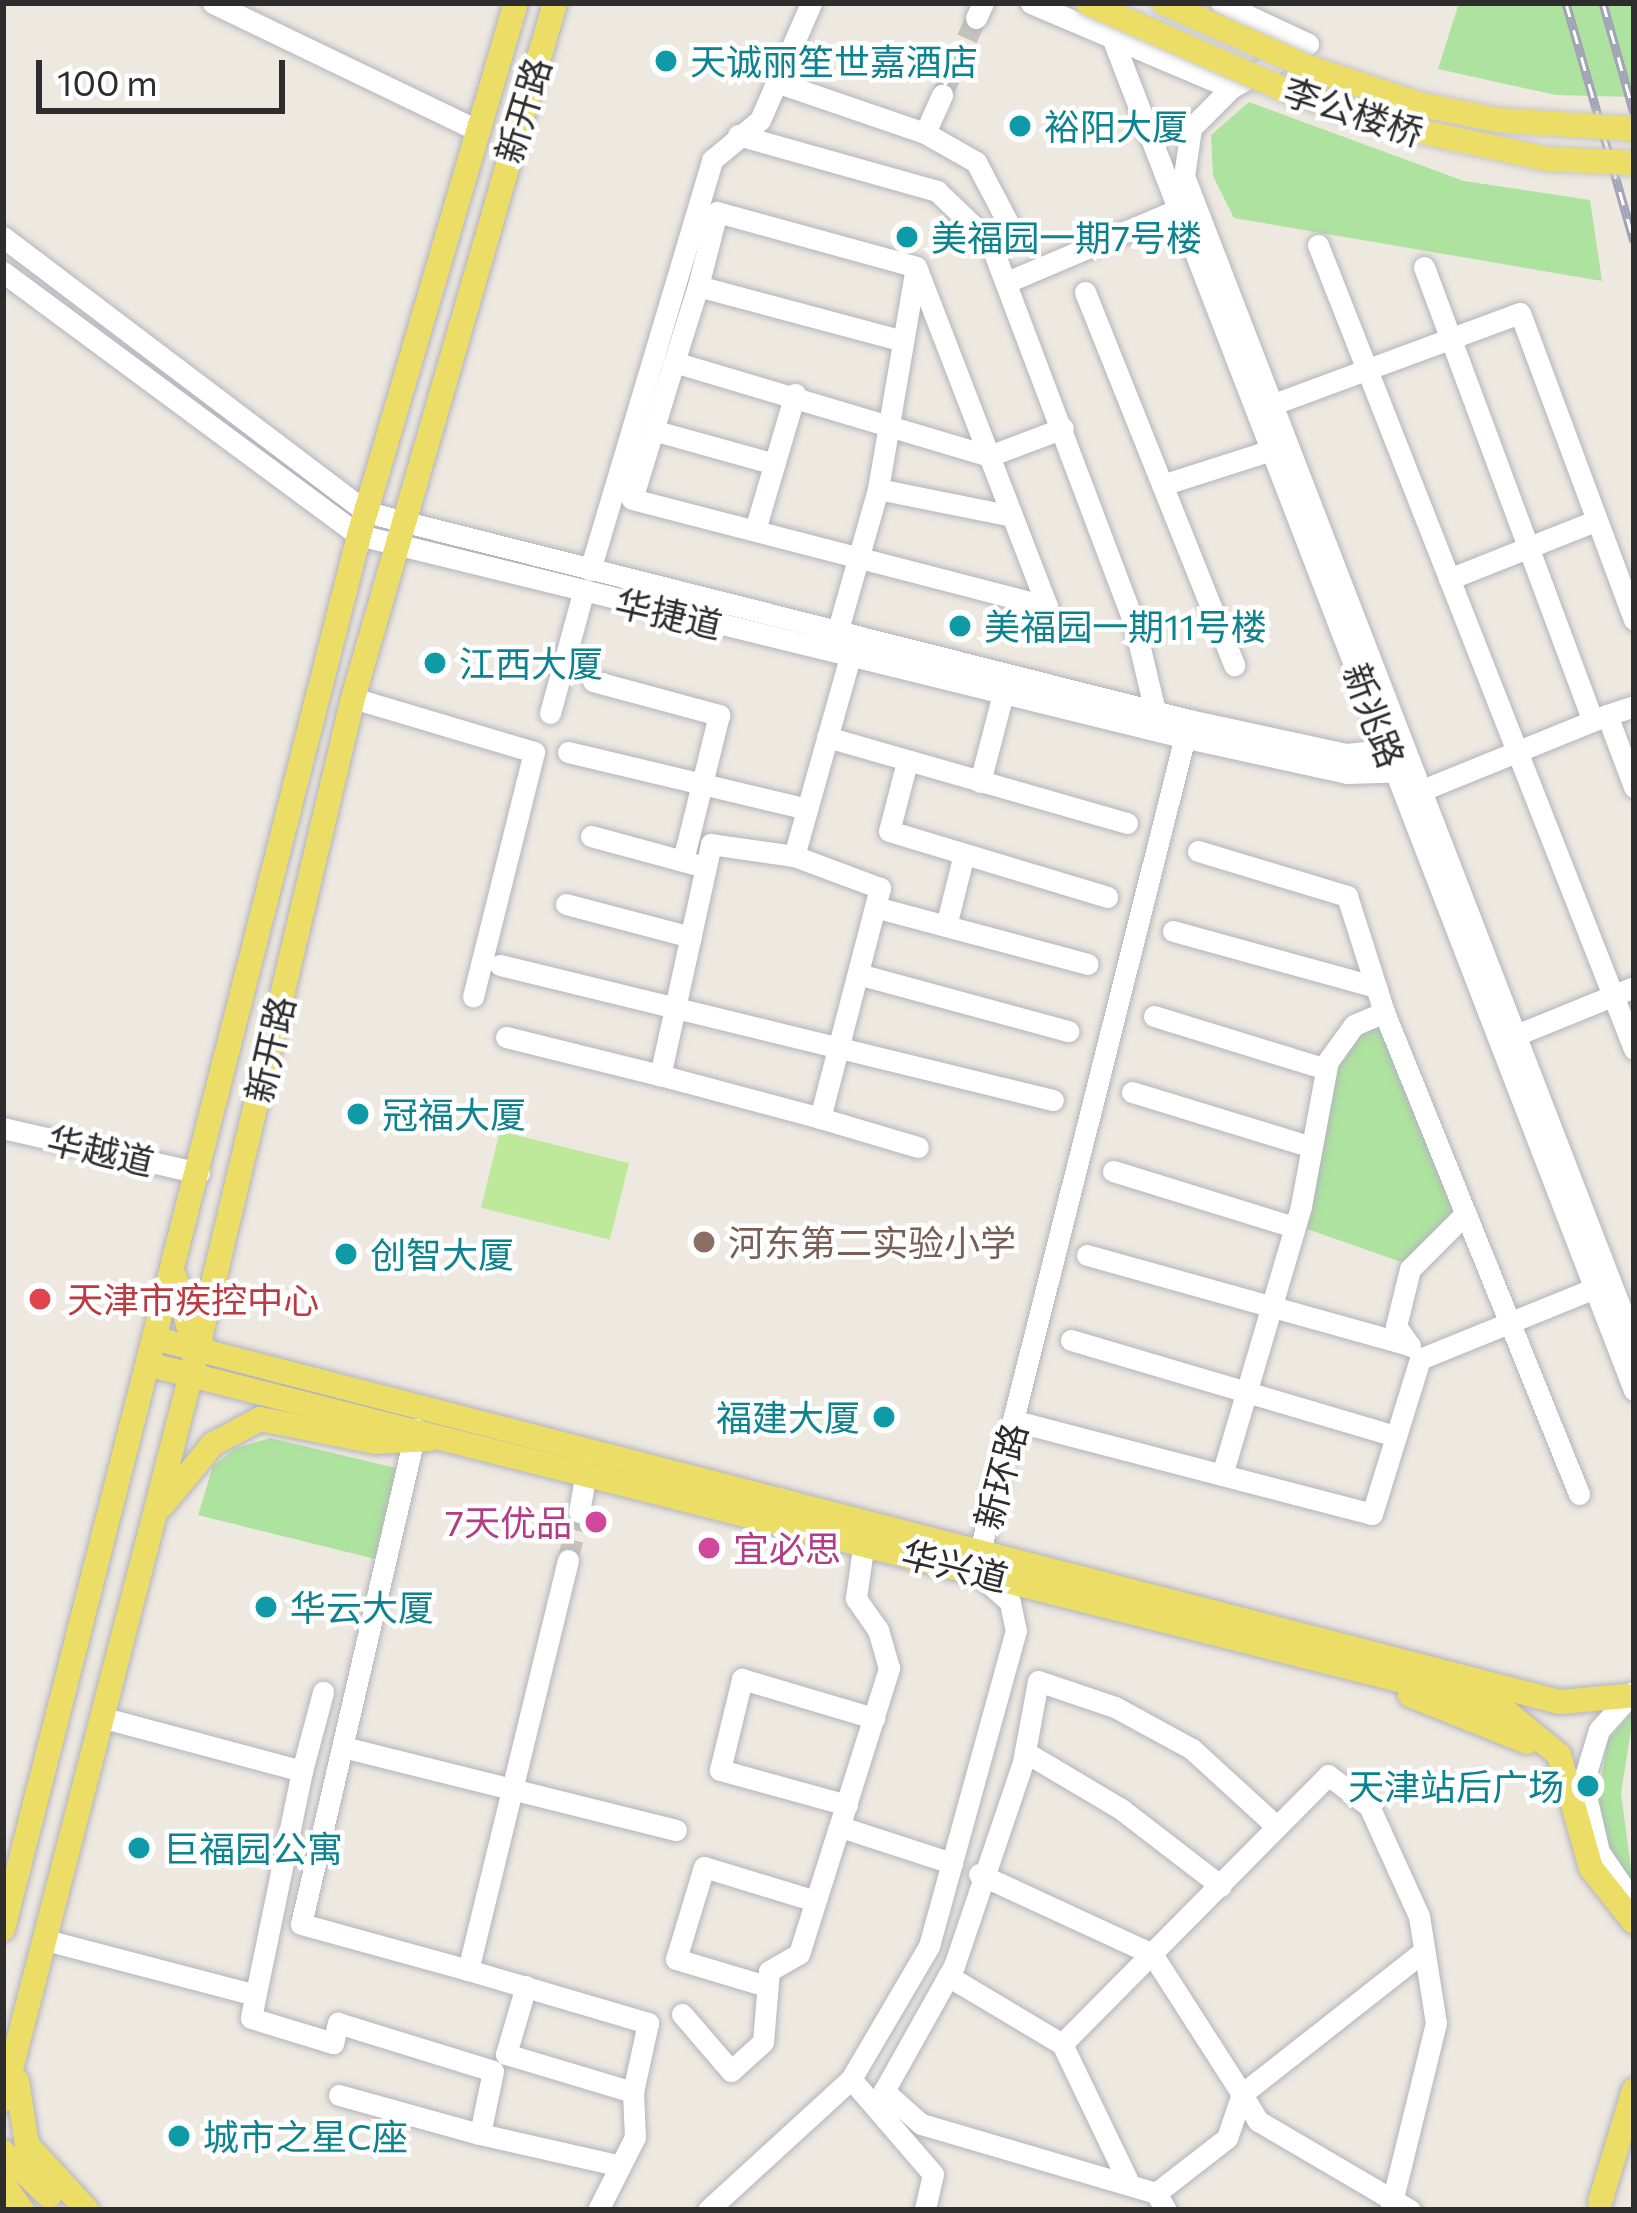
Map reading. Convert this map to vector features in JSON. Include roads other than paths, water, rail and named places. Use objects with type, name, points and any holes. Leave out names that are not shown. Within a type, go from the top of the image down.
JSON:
[{"type":"main road","name":"新开路","points":[[3,1928],[363,524],[516,3]]},
{"type":"main road","name":"新开路","points":[[3,2099],[150,1529],[201,1365],[353,698],[555,3]]},
{"type":"main road","name":"李公楼桥","points":[[1088,3],[1285,90],[1386,124],[1547,159],[1634,163]]},
{"type":"main road","name":"李公楼桥","points":[[1164,3],[1310,68],[1418,104],[1497,120],[1634,129]]},
{"type":"main road","points":[[130,1443],[201,1365],[181,1308],[175,1269]]},
{"type":"main road","name":"华兴道","points":[[157,1339],[201,1365]]},
{"type":"main road","name":"华兴道","points":[[151,1365],[201,1365],[281,1384],[1560,1702],[1630,1694]]},
{"type":"main road","name":"华兴道","points":[[281,1384],[414,1436],[444,1436],[864,1541],[978,1560],[1472,1696],[1535,1728],[1563,1765],[1593,1874],[1634,1922]]},
{"type":"main road","points":[[150,1529],[198,1457],[243,1425],[278,1419],[356,1439],[414,1436]]},
{"type":"main road","points":[[1308,1653],[1493,1722],[1534,1746],[1554,1781],[1577,1876],[1634,1940]]},
{"type":"main road","points":[[22,2031],[19,2125],[41,2165],[87,2210]]},
{"type":"main road","points":[[1598,2206],[1634,2090]]},
{"type":"main road","points":[[1598,2206],[1634,2122]]},
{"type":"main road","points":[[3,2152],[63,2210]]},
{"type":"main road","points":[[3,2184],[22,2210]]},
{"type":"street","points":[[213,3],[479,131]]},
{"type":"street","points":[[590,570],[712,160],[760,120],[811,3]]},
{"type":"street","points":[[1031,3],[1231,88]]},
{"type":"street","points":[[1113,40],[1132,3]]},
{"type":"street","name":"新兆路","points":[[1221,3],[1308,44],[1231,88],[1191,128],[1181,158],[1634,1390]]},
{"type":"street","name":"新兆路","points":[[1113,40],[1272,450],[1516,1035],[1634,1343]]},
{"type":"street","points":[[776,82],[925,133],[987,176],[1007,221],[1004,234],[990,242]]},
{"type":"street","points":[[925,133],[942,95]]},
{"type":"street","points":[[738,135],[937,191],[990,242],[1134,623],[1155,711]]},
{"type":"street","points":[[1007,282],[1179,209]]},
{"type":"street","points":[[717,212],[916,267],[1047,606],[632,499],[656,431],[717,212]]},
{"type":"street","name":"华捷道","points":[[3,237],[363,524]]},
{"type":"street","points":[[1318,245],[1517,751],[1624,992],[1634,1049]]},
{"type":"street","points":[[794,856],[827,737],[840,646],[878,490],[916,267]]},
{"type":"street","points":[[1424,267],[1528,548],[1634,787]]},
{"type":"street","name":"华捷道","points":[[3,272],[363,524],[583,592],[1155,711],[1188,729]]},
{"type":"street","points":[[698,286],[903,341]]},
{"type":"street","points":[[1085,292],[1234,664]]},
{"type":"street","points":[[1271,405],[1520,313],[1634,619]]},
{"type":"street","points":[[674,362],[890,421],[989,456],[1063,428]]},
{"type":"street","points":[[755,530],[795,394]]},
{"type":"street","points":[[656,431],[775,464]]},
{"type":"street","points":[[1162,485],[1272,450]]},
{"type":"street","points":[[878,490],[1012,516]]},
{"type":"street","points":[[1449,579],[1598,520]]},
{"type":"street","name":"华捷道","points":[[398,535],[590,570],[1004,694],[1188,729],[1347,773],[1404,767]]},
{"type":"street","points":[[550,713],[583,592]]},
{"type":"street","points":[[593,681],[719,715],[683,862]]},
{"type":"street","points":[[980,782],[1004,694]]},
{"type":"street","points":[[353,698],[534,752],[473,996]]},
{"type":"street","points":[[1404,767],[1517,751],[1634,706]]},
{"type":"street","name":"新环路","points":[[708,2210],[850,2079],[929,1946],[1017,1619],[1010,1601],[978,1560],[1188,729]]},
{"type":"street","points":[[827,737],[1126,823]]},
{"type":"street","points":[[568,752],[807,809]]},
{"type":"street","points":[[908,762],[889,831],[1107,897]]},
{"type":"street","points":[[591,836],[706,868]]},
{"type":"street","points":[[660,1075],[711,844],[794,856],[880,888],[820,1118]]},
{"type":"street","points":[[1198,851],[1347,896],[1384,1012],[1579,1494]]},
{"type":"street","points":[[946,926],[964,854]]},
{"type":"street","points":[[566,904],[691,937]]},
{"type":"street","points":[[875,907],[1088,964]]},
{"type":"street","points":[[1173,931],[1376,987]]},
{"type":"street","points":[[500,965],[840,1043],[1053,1100]]},
{"type":"street","points":[[858,974],[1068,1031]]},
{"type":"street","points":[[1516,1035],[1624,992]]},
{"type":"street","points":[[1222,1475],[1294,1227],[1326,1069],[1354,1024],[1384,1012]]},
{"type":"street","points":[[1154,1016],[1326,1069]]},
{"type":"street","points":[[506,1037],[918,1147]]},
{"type":"street","points":[[1132,1092],[1312,1147]]},
{"type":"street","name":"华越道","points":[[3,1128],[199,1173]]},
{"type":"street","points":[[1113,1171],[1294,1227]]},
{"type":"street","points":[[1015,1421],[1372,1514],[1415,1352],[1396,1326],[1410,1269],[1466,1214]]},
{"type":"street","points":[[1087,1256],[1271,1306],[1415,1352],[1595,1288]]},
{"type":"street","points":[[1071,1340],[1396,1436]]},
{"type":"street","points":[[414,1436],[347,1748],[301,1924],[648,2023],[633,2092],[635,2137],[598,2210]]},
{"type":"street","points":[[579,1512],[586,1472]]},
{"type":"street","points":[[682,2014],[730,2071],[763,2042],[769,1971],[799,1954],[889,1668],[878,1630],[856,1598],[864,1541]]},
{"type":"street","points":[[468,1970],[568,1560]]},
{"type":"street","points":[[874,1718],[742,1679],[720,1770],[952,1863]]},
{"type":"street","points":[[1277,1827],[1192,1749],[1115,1707],[1038,1681],[1024,1752],[948,1976],[884,2092],[921,2124],[1127,2179],[1161,2202],[1227,2138],[1242,2094],[1424,1951]]},
{"type":"street","points":[[323,1692],[251,2018],[333,2043],[338,2023],[493,2071],[480,2134]]},
{"type":"street","points":[[1630,1694],[1590,1746],[1583,1783],[1599,1852],[1634,1903]]},
{"type":"street","points":[[101,1717],[302,1771]]},
{"type":"street","points":[[347,1748],[676,1830]]},
{"type":"street","points":[[1024,1752],[1121,1809],[1221,1886]]},
{"type":"street","points":[[981,1875],[1152,1954],[1258,2121],[1399,2207],[1436,2023],[1419,1916],[1369,1806],[1328,1774],[1221,1886],[1152,1954],[1062,2044]]},
{"type":"street","points":[[766,1986],[676,1959],[704,1867],[815,1901]]},
{"type":"street","points":[[46,1940],[255,1995]]},
{"type":"street","points":[[948,1976],[1062,2044],[1127,2179]]},
{"type":"street","points":[[526,1986],[506,2054],[633,2092]]},
{"type":"street","points":[[850,2079],[934,2174],[925,2210]]},
{"type":"street","points":[[339,2095],[617,2165]]},
{"type":"tunnel","points":[[942,95],[976,18]]},
{"type":"tunnel","points":[[568,1560],[579,1512]]},
{"type":"railway","points":[[1566,3],[1634,242]]},
{"type":"railway","points":[[1603,3],[1634,113]]},
{"type":"place","name":"天诚丽笙世嘉酒店","points":[[666,61]]},
{"type":"place","name":"裕阳大厦","points":[[1020,126]]},
{"type":"place","name":"美福园一期7号楼","points":[[907,237]]},
{"type":"place","name":"美福园一期11号楼","points":[[960,626]]},
{"type":"place","name":"江西大厦","points":[[435,663]]},
{"type":"place","name":"冠福大厦","points":[[358,1114]]},
{"type":"place","name":"河东第二实验小学","points":[[704,1242]]},
{"type":"place","name":"创智大厦","points":[[346,1254]]},
{"type":"place","name":"天津市疾控中心","points":[[40,1299]]},
{"type":"place","name":"福建大厦","points":[[884,1417]]},
{"type":"place","name":"7天优品","points":[[596,1522]]},
{"type":"place","name":"宜必思","points":[[709,1548]]},
{"type":"place","name":"华云大厦","points":[[266,1607]]},
{"type":"place","name":"天津站后广场","points":[[1588,1786]]},
{"type":"place","name":"巨福园公寓","points":[[139,1848]]},
{"type":"place","name":"城市之星C座","points":[[179,2136]]}]
